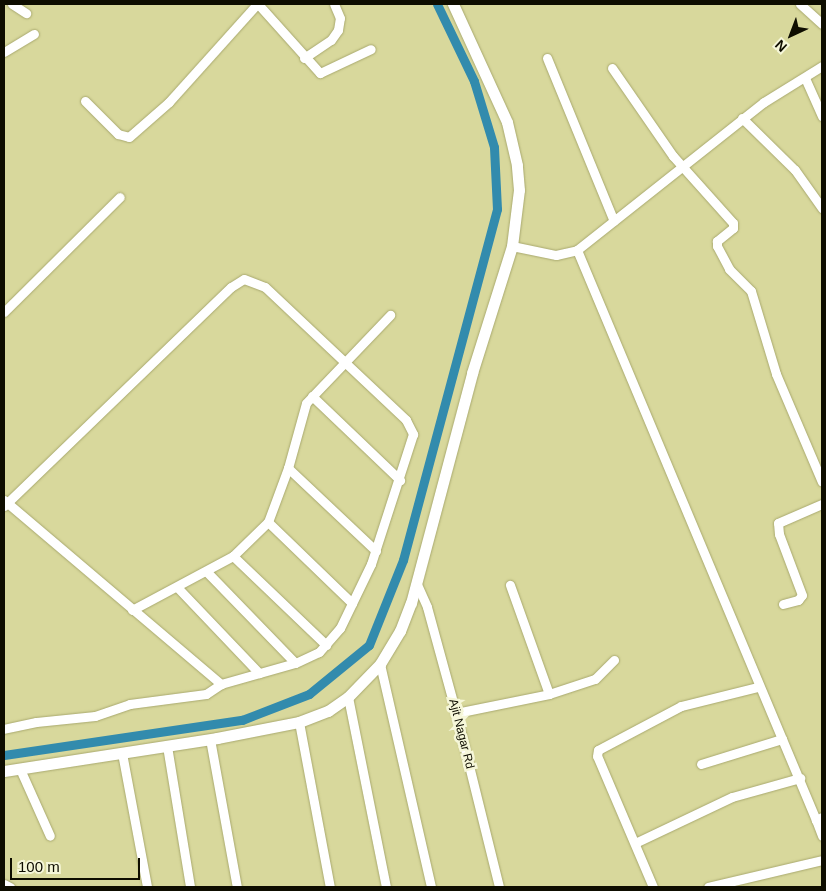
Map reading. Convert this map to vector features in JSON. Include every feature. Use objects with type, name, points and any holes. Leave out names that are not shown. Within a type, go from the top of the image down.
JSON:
[{"type":"street","points":[[12,4],[26,14]]},
{"type":"street","points":[[85,101],[118,134],[129,138],[169,102],[257,4],[313,68],[322,73],[371,49]]},
{"type":"street","points":[[304,58],[331,40],[338,30],[340,18],[334,4]]},
{"type":"street","points":[[4,771],[210,740],[299,722],[328,711],[348,698],[380,664],[403,625],[472,373],[512,246],[519,190],[512,141],[493,88],[453,4]]},
{"type":"street","points":[[800,4],[822,24]]},
{"type":"street","points":[[4,52],[34,34]]},
{"type":"street","points":[[547,58],[614,221]]},
{"type":"street","points":[[512,246],[556,255],[577,250],[683,168],[742,118],[822,66]]},
{"type":"street","points":[[612,68],[683,168],[733,223],[733,228],[717,241],[717,246],[729,269],[751,291],[776,374],[822,482]]},
{"type":"street","points":[[805,78],[822,116]]},
{"type":"street","points":[[742,118],[795,170],[822,208]]},
{"type":"street","points":[[4,312],[120,197]]},
{"type":"street","points":[[577,250],[758,687],[819,819],[822,836]]},
{"type":"street","points":[[4,729],[36,722],[95,716],[130,704],[196,696],[212,692],[222,684],[309,658],[326,645],[340,628],[376,551],[413,440],[412,429],[345,361],[265,288],[244,279],[231,288],[5,503],[222,684]]},
{"type":"street","points":[[132,610],[233,556],[268,522],[288,468],[304,409],[312,396],[390,315]]},
{"type":"street","points":[[312,396],[400,480]]},
{"type":"street","points":[[288,468],[376,551]]},
{"type":"street","points":[[783,604],[798,600],[802,595],[777,529],[778,523],[822,504]]},
{"type":"street","points":[[268,522],[352,603]]},
{"type":"street","points":[[233,556],[326,645]]},
{"type":"street","points":[[206,571],[295,663]]},
{"type":"street","name":"Ajit Nagar Rd","points":[[416,582],[427,607],[456,713],[499,887]]},
{"type":"street","points":[[510,585],[549,694]]},
{"type":"street","points":[[177,587],[258,673]]},
{"type":"street","points":[[456,713],[549,694],[594,679],[614,660]]},
{"type":"street","points":[[380,664],[431,887]]},
{"type":"street","points":[[653,887],[597,756],[598,750],[681,706],[758,687]]},
{"type":"street","points":[[348,698],[386,887]]},
{"type":"street","points":[[299,722],[330,887]]},
{"type":"street","points":[[702,764],[782,739]]},
{"type":"street","points":[[210,740],[237,887]]},
{"type":"street","points":[[167,746],[190,887]]},
{"type":"street","points":[[122,753],[146,887]]},
{"type":"street","points":[[20,769],[50,836]]},
{"type":"street","points":[[635,843],[732,797],[800,778]]},
{"type":"street","points":[[708,887],[822,860]]},
{"type":"street","points":[[4,884],[10,887]]},
{"type":"waterway","points":[[4,755],[242,720],[309,694],[369,645],[403,560],[497,209],[494,147],[474,81],[437,4]]}]
